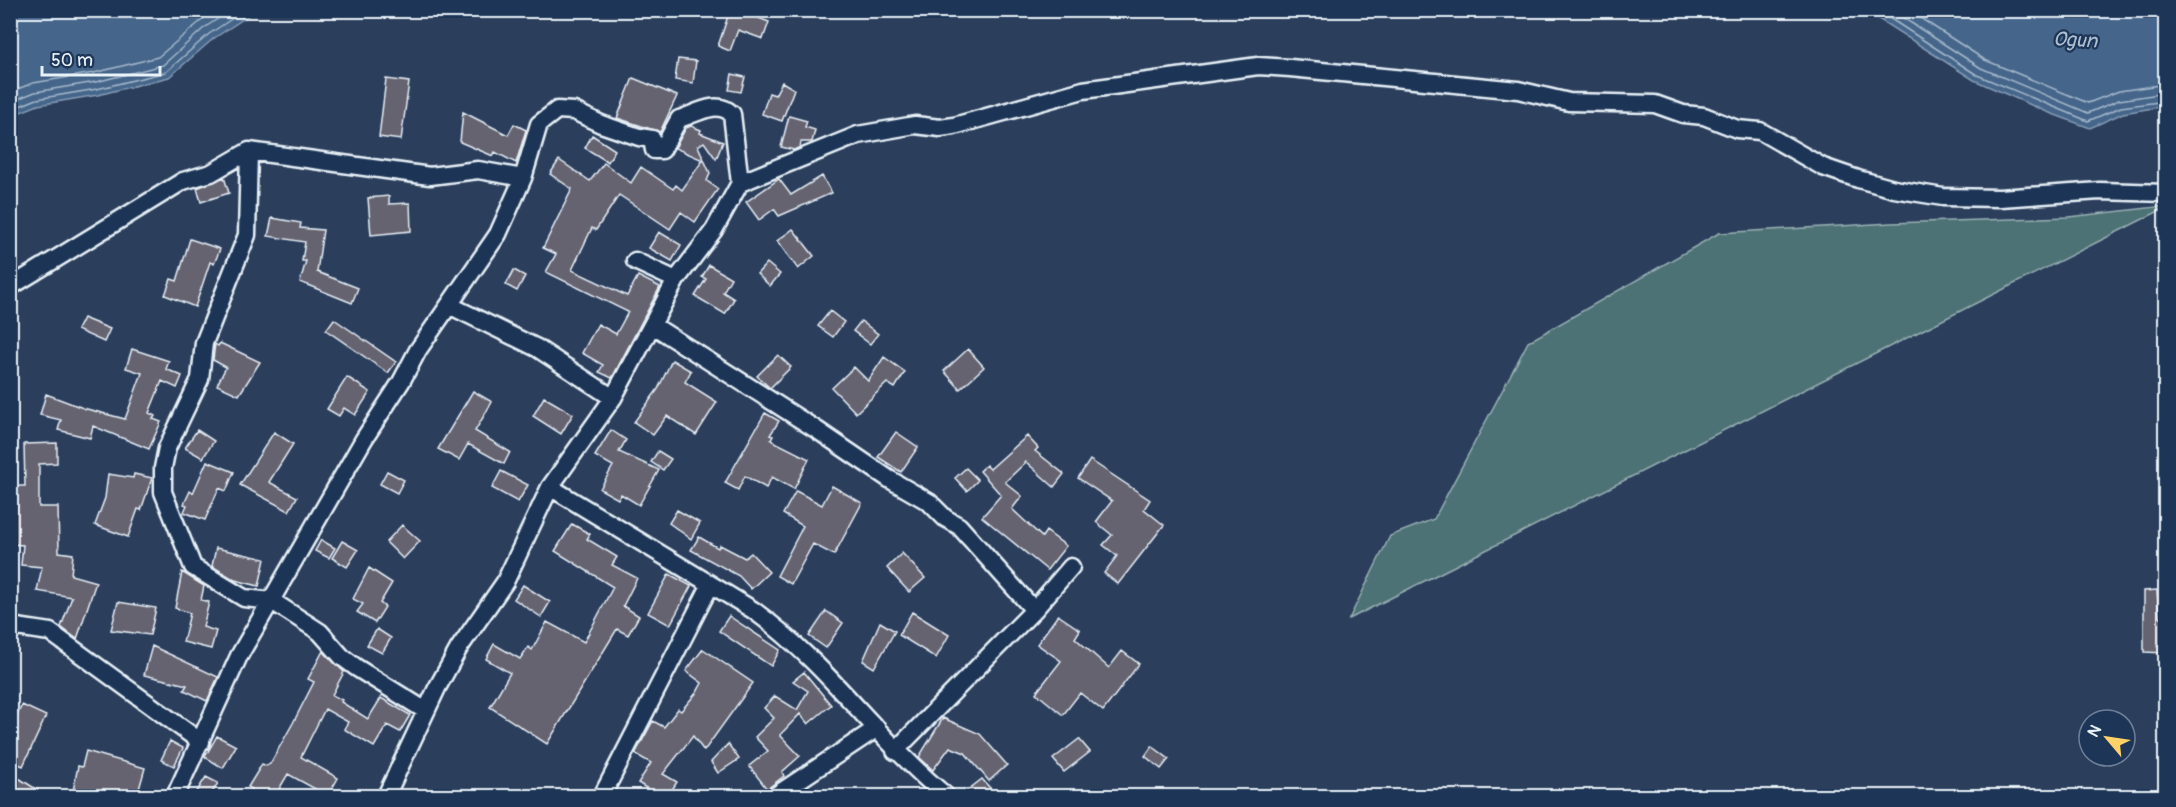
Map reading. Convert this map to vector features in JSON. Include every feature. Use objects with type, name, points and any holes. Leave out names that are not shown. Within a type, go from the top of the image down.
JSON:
[{"type":"street","points":[[740,183],[858,135],[915,125],[940,128],[954,126],[1083,90],[1258,66],[1518,90],[1569,102],[1655,104],[1683,114],[1704,116],[1737,129],[1760,131],[1823,167],[1864,181],[1943,197],[2000,198],[2100,191],[2166,193]]},
{"type":"street","points":[[175,796],[239,656],[364,439],[449,305],[498,234],[523,178],[539,124],[557,110],[574,111],[611,128],[652,139],[654,150],[662,150],[679,119],[720,106],[732,114],[740,183],[714,230],[676,280],[654,326],[612,398],[550,487],[505,582],[459,648],[386,796]]},
{"type":"street","points":[[249,151],[247,235],[204,343],[200,379],[167,448],[163,468],[163,492],[193,567],[244,598],[272,601],[320,632],[342,657],[357,668],[426,711]]},
{"type":"street","points":[[10,287],[183,181],[211,173],[249,151],[430,176],[478,170],[523,178]]},
{"type":"street","points":[[635,261],[676,280]]},
{"type":"street","points":[[449,305],[537,348],[612,398]]},
{"type":"street","points":[[654,326],[889,479],[929,501],[945,518],[959,526],[1034,610]]},
{"type":"street","points":[[550,487],[753,610],[785,633],[878,728],[895,751],[946,796]]},
{"type":"street","points":[[895,751],[1034,610],[1071,567]]},
{"type":"street","points":[[602,796],[710,586]]},
{"type":"street","points":[[10,626],[50,632],[201,742]]},
{"type":"street","points":[[775,796],[878,728]]},
{"type":"green space","points":[[2165,206],[1349,619],[1390,536],[1434,519],[1528,342],[1719,233],[1891,223],[2069,217]]},
{"type":"water","points":[[11,10],[255,11],[213,39],[169,77],[98,95],[38,105],[11,116]]},
{"type":"water","name":"Ogun","points":[[1866,11],[2165,11],[2165,106],[2123,113],[2090,128],[1974,80]]},
{"type":"building","points":[[730,10],[738,10],[769,22],[763,39],[738,30],[730,51],[718,46]]},
{"type":"building","points":[[678,59],[696,61],[693,83],[675,80]]},
{"type":"building","points":[[732,74],[745,77],[741,92],[729,90]]},
{"type":"building","points":[[633,78],[677,96],[660,132],[617,118]]},
{"type":"building","points":[[386,79],[409,82],[401,140],[379,137]]},
{"type":"building","points":[[782,82],[794,89],[782,121],[762,114],[769,93],[775,95]]},
{"type":"building","points":[[463,112],[508,135],[514,124],[526,130],[516,163],[495,152],[493,156],[460,142]]},
{"type":"building","points":[[789,116],[807,121],[805,127],[815,130],[812,142],[801,142],[800,147],[794,150],[781,147]]},
{"type":"building","points":[[691,126],[701,130],[700,133],[723,142],[716,159],[704,142],[698,146],[710,173],[707,181],[718,189],[695,222],[681,212],[670,229],[619,195],[596,230],[592,228],[572,270],[627,296],[638,276],[660,287],[612,378],[599,372],[603,365],[582,353],[598,324],[616,334],[628,312],[546,272],[556,254],[543,248],[572,189],[550,174],[559,160],[590,181],[604,163],[631,183],[641,167],[673,189],[676,185],[682,190],[703,160],[675,148],[686,128]]},
{"type":"building","points":[[592,135],[615,150],[608,162],[585,148]]},
{"type":"building","points":[[822,176],[832,193],[779,216],[774,209],[759,220],[746,202],[779,179],[791,195]]},
{"type":"building","points":[[224,177],[229,193],[201,202],[197,188]]},
{"type":"building","points":[[389,196],[389,204],[410,203],[411,231],[371,235],[368,198]]},
{"type":"building","points":[[272,218],[301,223],[300,228],[323,230],[317,272],[358,288],[352,303],[300,282],[306,261],[302,261],[305,242],[268,236]]},
{"type":"building","points":[[793,229],[814,256],[798,269],[777,241]]},
{"type":"building","points":[[659,232],[681,245],[672,261],[649,248]]},
{"type":"building","points":[[190,239],[220,249],[214,264],[210,262],[195,307],[165,295],[171,279],[177,281]]},
{"type":"building","points":[[767,263],[780,274],[770,286],[757,274]]},
{"type":"building","points":[[709,265],[731,278],[723,292],[734,299],[725,314],[695,296],[706,279],[702,277]]},
{"type":"building","points":[[514,270],[525,276],[517,291],[506,285]]},
{"type":"building","points":[[830,311],[844,322],[833,337],[818,326]]},
{"type":"building","points":[[83,318],[110,329],[104,342],[77,330]]},
{"type":"building","points":[[334,319],[396,362],[388,373],[326,330]]},
{"type":"building","points":[[861,321],[878,334],[870,344],[853,331]]},
{"type":"building","points":[[220,343],[260,362],[239,395],[217,385],[226,367],[213,360],[215,344],[218,346]]},
{"type":"building","points":[[132,349],[169,361],[166,369],[182,376],[177,388],[162,381],[149,413],[155,416],[153,419],[161,422],[149,449],[93,426],[90,438],[58,430],[61,420],[40,415],[46,394],[83,408],[125,419],[142,373],[126,368]]},
{"type":"building","points":[[968,349],[984,367],[960,389],[944,371]]},
{"type":"building","points":[[778,355],[791,367],[770,388],[757,376]]},
{"type":"building","points":[[884,357],[905,372],[895,388],[887,383],[856,413],[832,388],[854,367],[868,381]]},
{"type":"building","points":[[672,360],[691,371],[685,382],[717,402],[696,435],[667,416],[653,435],[634,422],[658,389]]},
{"type":"building","points":[[347,377],[370,392],[355,415],[344,408],[339,416],[327,409]]},
{"type":"building","points":[[473,391],[492,402],[475,431],[510,452],[504,464],[468,444],[459,460],[438,449]]},
{"type":"building","points":[[544,397],[573,414],[561,434],[533,416]]},
{"type":"building","points":[[765,413],[779,421],[770,435],[773,436],[771,440],[809,459],[794,489],[772,477],[766,488],[745,476],[738,490],[725,483]]},
{"type":"building","points":[[197,430],[214,441],[203,458],[185,448]]},
{"type":"building","points":[[611,430],[626,440],[619,452],[659,470],[639,505],[621,494],[618,499],[600,489],[613,466],[595,456]]},
{"type":"building","points":[[274,432],[293,444],[269,482],[297,497],[289,511],[240,485]]},
{"type":"building","points":[[896,432],[918,447],[901,472],[878,457]]},
{"type":"building","points":[[1027,436],[1038,448],[1035,451],[1064,474],[1054,487],[1026,462],[1005,482],[1022,496],[1012,509],[1042,537],[1046,531],[1066,546],[1047,570],[982,517],[1001,495],[980,471],[986,465],[990,469]]},
{"type":"building","points":[[57,443],[57,463],[39,464],[39,507],[58,507],[59,552],[73,554],[71,575],[96,582],[77,639],[61,627],[72,597],[37,591],[42,567],[21,565],[23,545],[10,544],[10,486],[25,486],[24,444]]},
{"type":"building","points":[[658,451],[671,459],[663,470],[651,462]]},
{"type":"building","points":[[1090,460],[1150,500],[1144,509],[1164,525],[1118,584],[1104,573],[1117,556],[1103,545],[1112,535],[1096,522],[1112,501],[1078,478]]},
{"type":"building","points":[[207,461],[234,472],[226,491],[219,488],[205,520],[184,512],[187,505],[184,504],[190,491],[193,493]]},
{"type":"building","points":[[966,468],[978,480],[967,491],[955,478]]},
{"type":"building","points":[[387,471],[404,480],[397,493],[380,484]]},
{"type":"building","points":[[501,471],[528,485],[518,502],[492,488]]},
{"type":"building","points":[[108,474],[133,478],[134,474],[152,478],[141,510],[138,509],[128,537],[95,525],[105,498]]},
{"type":"building","points":[[832,486],[862,503],[834,555],[813,544],[791,584],[777,576],[803,526],[783,514],[796,491],[822,505]]},
{"type":"building","points":[[677,510],[700,523],[691,539],[669,523]]},
{"type":"building","points":[[572,524],[590,534],[587,539],[617,557],[612,565],[637,578],[623,606],[639,616],[628,635],[617,629],[547,744],[490,707],[510,673],[486,659],[494,644],[520,659],[528,647],[532,650],[547,622],[584,642],[613,587],[555,551]]},
{"type":"building","points":[[402,525],[420,541],[403,559],[386,542]]},
{"type":"building","points":[[699,537],[718,548],[720,545],[745,558],[751,553],[769,572],[751,589],[739,576],[691,550]]},
{"type":"building","points":[[321,540],[335,548],[329,558],[315,551]]},
{"type":"building","points":[[342,541],[358,550],[347,567],[332,558]]},
{"type":"building","points":[[216,548],[265,559],[259,586],[235,580],[212,566]]},
{"type":"building","points":[[902,553],[925,578],[909,592],[887,568]]},
{"type":"building","points":[[369,568],[392,583],[380,603],[385,607],[375,623],[357,612],[363,604],[353,599]]},
{"type":"building","points":[[182,572],[204,586],[201,600],[209,602],[203,627],[216,631],[211,649],[183,642],[190,613],[175,608]]},
{"type":"building","points":[[669,574],[691,586],[670,625],[648,613]]},
{"type":"building","points":[[523,585],[550,602],[541,617],[514,599]]},
{"type":"building","points":[[2157,590],[2159,617],[2166,617],[2166,653],[2144,652],[2144,591]]},
{"type":"building","points":[[118,602],[156,608],[150,635],[111,630]]},
{"type":"building","points":[[826,611],[843,623],[826,648],[809,636]]},
{"type":"building","points":[[912,612],[949,635],[936,658],[899,635]]},
{"type":"building","points":[[1058,615],[1080,630],[1075,638],[1109,668],[1122,651],[1139,664],[1103,711],[1080,693],[1063,715],[1036,693],[1061,661],[1037,644]]},
{"type":"building","points":[[729,616],[780,650],[771,666],[719,631]]},
{"type":"building","points":[[880,622],[895,631],[874,668],[863,661]]},
{"type":"building","points":[[377,629],[391,638],[382,653],[367,645]]},
{"type":"building","points":[[152,646],[218,677],[207,701],[184,690],[187,685],[144,675]]},
{"type":"building","points":[[703,649],[753,683],[704,751],[693,736],[663,774],[677,782],[668,796],[659,796],[638,783],[651,763],[635,754],[653,721],[664,727],[678,709],[681,711],[697,692],[702,683],[686,671]]},
{"type":"building","points":[[323,651],[344,672],[332,695],[342,700],[341,702],[368,719],[381,698],[410,715],[400,732],[387,725],[374,747],[344,729],[348,722],[325,709],[301,757],[338,778],[328,796],[288,774],[275,796],[247,796],[252,789],[248,787],[262,764],[266,766],[270,764],[293,723],[314,682],[308,679]]},
{"type":"building","points":[[804,672],[831,705],[808,724],[800,714],[780,735],[800,756],[782,772],[784,776],[767,789],[749,766],[768,751],[755,737],[774,718],[764,708],[775,696],[797,710],[808,691],[793,681]]},
{"type":"building","points":[[22,705],[46,716],[23,766],[10,760],[10,730]]},
{"type":"building","points":[[943,718],[980,734],[1007,765],[989,781],[965,753],[950,747],[933,770],[919,757]]},
{"type":"building","points":[[217,736],[236,746],[223,768],[205,757]]},
{"type":"building","points":[[1079,739],[1090,752],[1064,772],[1053,759]]},
{"type":"building","points":[[170,741],[183,748],[174,766],[161,760]]},
{"type":"building","points":[[728,744],[739,759],[718,773],[711,762]]},
{"type":"building","points":[[1152,746],[1169,759],[1161,769],[1145,756]]},
{"type":"building","points":[[86,751],[145,768],[137,796],[72,796],[78,766],[82,767]]},
{"type":"building","points":[[17,777],[47,796],[10,796],[10,787]]},
{"type":"building","points":[[206,777],[218,783],[210,796],[194,796]]},
{"type":"building","points":[[982,779],[997,796],[960,796]]}]
